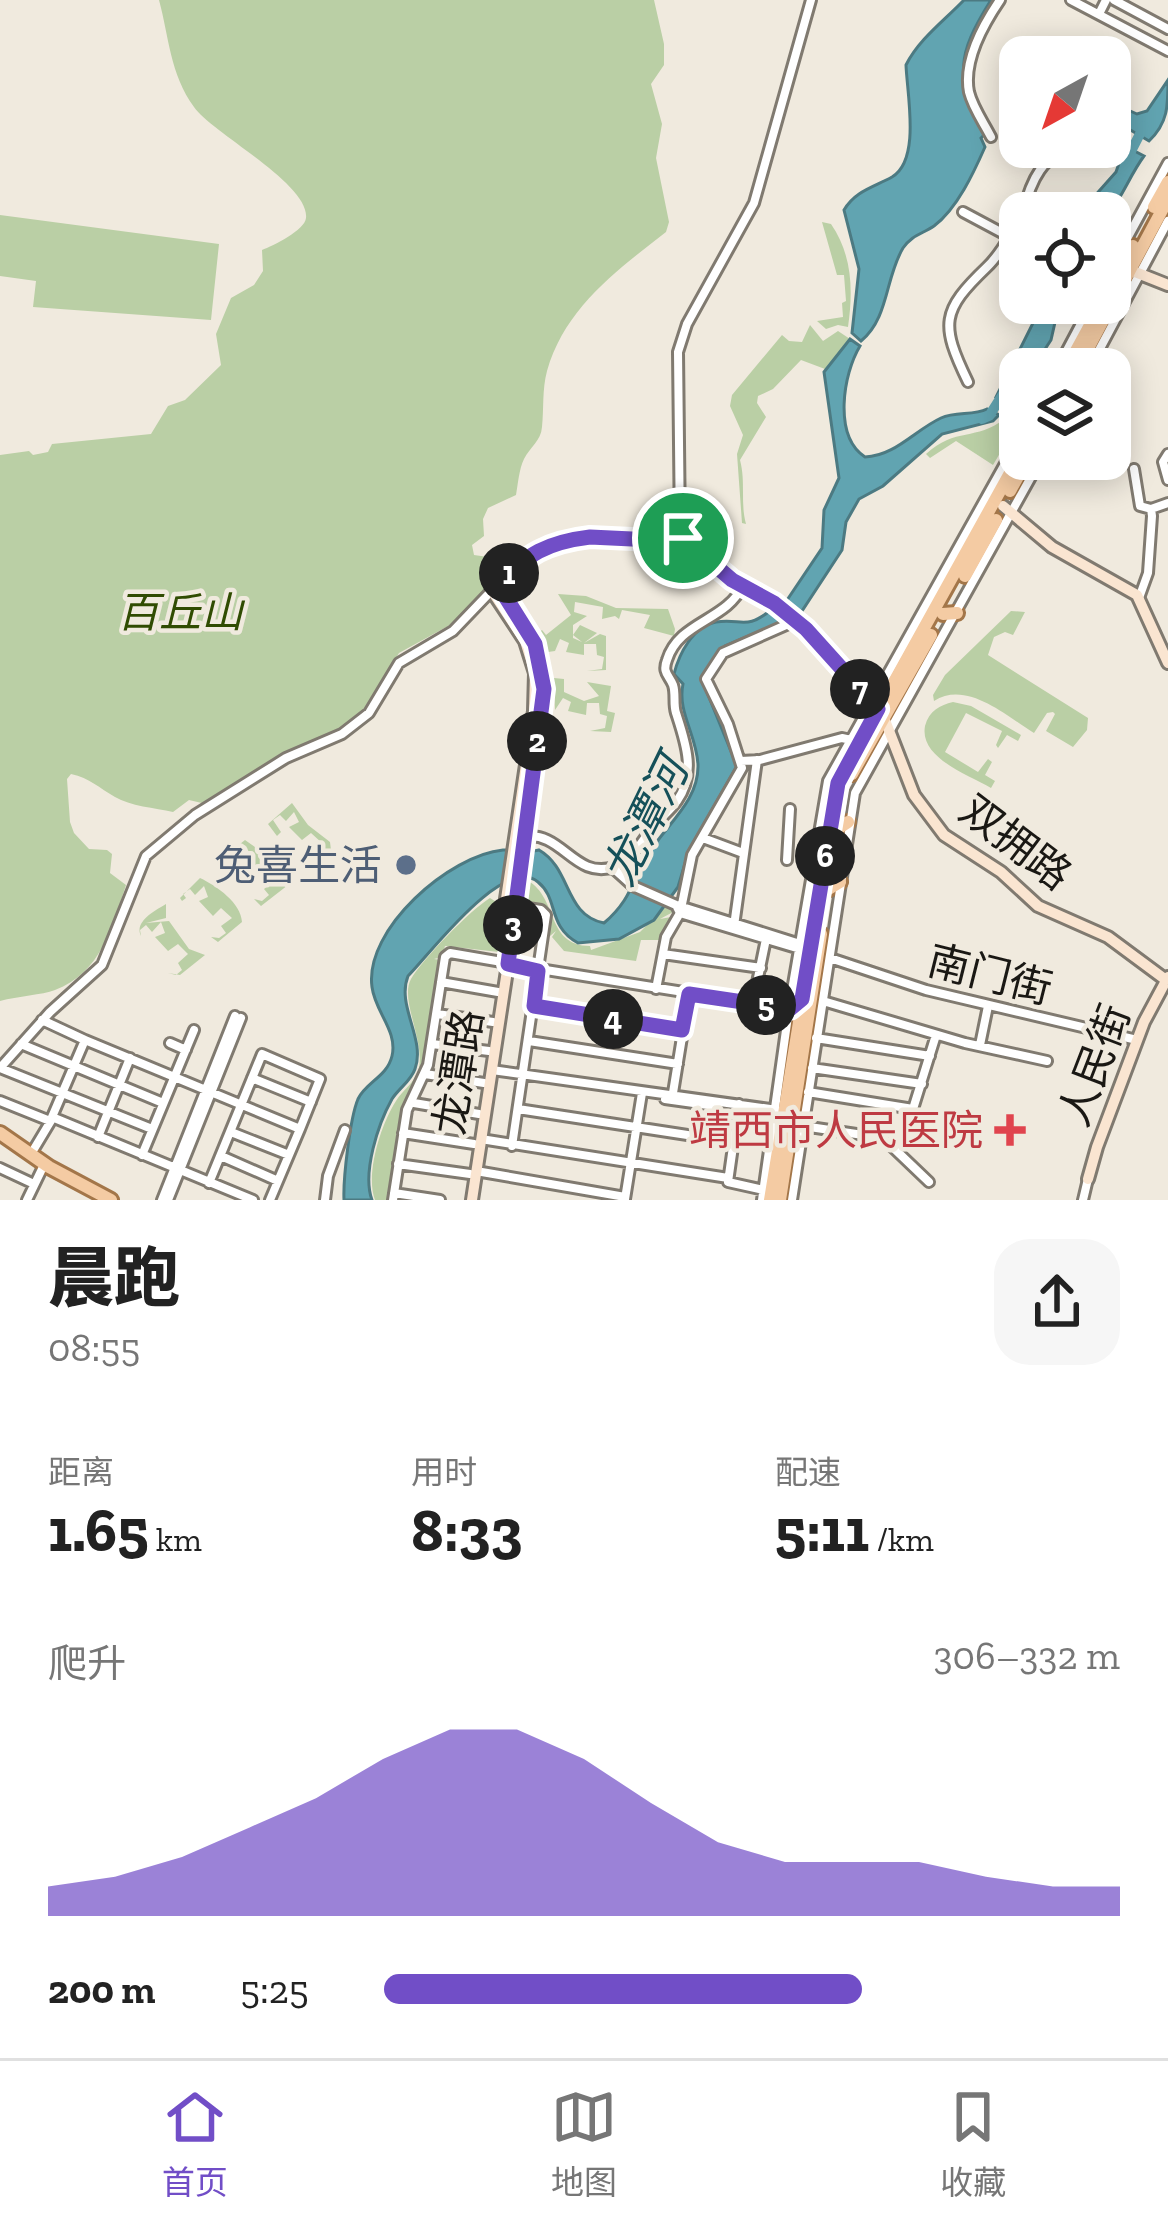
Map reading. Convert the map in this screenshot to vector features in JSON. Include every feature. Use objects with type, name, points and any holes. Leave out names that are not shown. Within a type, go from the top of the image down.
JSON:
[{"type":"main road","points":[[1131,265],[1168,182]]},
{"type":"main road","points":[[1131,265],[1168,199]]},
{"type":"main road","points":[[1131,270],[1168,282]]},
{"type":"main road","points":[[1092,348],[1105,324]]},
{"type":"main road","points":[[772,1194],[804,1093],[823,892],[819,854],[838,783],[950,614],[1012,480]]},
{"type":"main road","points":[[772,1194],[788,1057],[842,826],[844,788],[882,715],[902,659],[942,589],[999,506]]},
{"type":"main road","points":[[999,506],[1052,547],[1104,573],[1139,598],[1168,663]]},
{"type":"main road","points":[[975,558],[992,550]]},
{"type":"main road","points":[[495,588],[532,637],[543,674],[542,711],[513,882]]},
{"type":"main road","name":"双拥路","points":[[882,715],[914,795],[944,835],[1001,872],[1038,907],[1108,938],[1167,980]]},
{"type":"main road","name":"龙潭路","points":[[469,1200],[515,906],[513,882]]},
{"type":"main road","name":"龙潭路","points":[[477,1142],[513,882]]},
{"type":"main road","points":[[819,945],[832,936]]},
{"type":"main road","name":"人民街","points":[[1088,1179],[1137,1040],[1167,980]]},
{"type":"main road","name":"人民街","points":[[1088,1179],[1167,980]]},
{"type":"main road","points":[[790,1009],[802,999]]},
{"type":"main road","points":[[0,1136],[111,1200]]},
{"type":"main road","points":[[0,1136],[42,1169],[98,1200]]},
{"type":"main road","points":[[772,1194],[796,1170]]},
{"type":"street","points":[[811,0],[754,202],[684,331],[678,352],[679,516],[683,538],[825,646],[882,715],[851,740],[828,781],[819,854]]},
{"type":"street","points":[[991,137],[970,94],[970,65],[1000,0]]},
{"type":"street","points":[[1071,0],[1168,51]]},
{"type":"street","points":[[1099,14],[1110,0],[1168,29]]},
{"type":"street","points":[[1131,264],[1168,163]]},
{"type":"street","points":[[963,212],[999,231]]},
{"type":"street","points":[[1131,267],[1168,221]]},
{"type":"street","points":[[968,382],[947,334],[952,310],[964,286],[999,250]]},
{"type":"street","points":[[1096,348],[1099,339]]},
{"type":"street","points":[[1168,454],[1163,462],[1168,480]]},
{"type":"street","points":[[1134,469],[1140,506],[1150,509],[1168,503]]},
{"type":"street","points":[[950,614],[992,550],[1007,480]]},
{"type":"street","points":[[999,506],[1022,480]]},
{"type":"street","points":[[1139,598],[1148,573],[1150,509]]},
{"type":"street","points":[[152,1130],[0,1068],[42,1020],[102,965],[146,856],[195,815],[286,758],[342,734],[370,713],[399,663],[445,638],[521,560],[552,543],[590,537],[683,538]]},
{"type":"street","points":[[613,868],[632,854],[684,786],[687,743],[675,711],[673,685],[665,672],[667,659],[686,632],[730,605],[742,584]]},
{"type":"street","points":[[656,989],[667,932],[692,855],[740,771],[741,761],[706,679],[723,653],[794,620]]},
{"type":"street","points":[[741,761],[842,738],[851,740]]},
{"type":"street","points":[[734,926],[757,760]]},
{"type":"street","points":[[787,860],[790,808]]},
{"type":"street","points":[[519,841],[547,838],[579,865],[613,868],[633,886],[676,906],[800,947]]},
{"type":"street","points":[[703,838],[743,853]]},
{"type":"street","points":[[792,1200],[804,1093],[830,958],[832,936],[823,892]]},
{"type":"street","points":[[788,1057],[800,947],[823,892]]},
{"type":"street","points":[[512,1146],[545,913],[515,906]]},
{"type":"street","points":[[676,906],[800,947]]},
{"type":"street","points":[[752,1003],[766,939]]},
{"type":"street","points":[[440,1200],[394,1197],[404,1133],[432,1044],[448,953],[790,1009]]},
{"type":"street","points":[[663,954],[761,968]]},
{"type":"street","name":"南门街","points":[[830,958],[926,990],[1137,1040]]},
{"type":"street","points":[[442,982],[498,992]]},
{"type":"street","points":[[672,1098],[689,994]]},
{"type":"street","points":[[823,1001],[936,1035],[1047,1060]]},
{"type":"street","points":[[534,1006],[682,1030]]},
{"type":"street","points":[[980,1045],[988,1006]]},
{"type":"street","points":[[437,1014],[493,1022]]},
{"type":"street","points":[[165,1200],[238,1017]]},
{"type":"street","points":[[42,1020],[300,1129]]},
{"type":"street","points":[[142,1154],[194,1030]]},
{"type":"street","points":[[804,1093],[911,1109],[936,1035]]},
{"type":"street","points":[[816,1038],[930,1056]]},
{"type":"street","points":[[31,1154],[85,1040]]},
{"type":"street","points":[[529,1042],[678,1064]]},
{"type":"street","points":[[170,1043],[186,1050]]},
{"type":"street","points":[[21,1044],[163,1103]]},
{"type":"street","points":[[432,1044],[489,1051]]},
{"type":"street","points":[[209,1183],[264,1054],[319,1078],[271,1200]]},
{"type":"street","points":[[98,1137],[130,1058]]},
{"type":"street","points":[[812,1068],[922,1084]]},
{"type":"street","points":[[424,1074],[522,1077],[779,1113]]},
{"type":"street","points":[[252,1078],[311,1102]]},
{"type":"street","points":[[398,1164],[625,1199],[642,1095]]},
{"type":"street","points":[[0,1101],[254,1200]]},
{"type":"street","points":[[412,1102],[479,1114]]},
{"type":"street","points":[[739,1107],[728,1178],[733,1186],[772,1194]]},
{"type":"street","points":[[518,1109],[733,1142]]},
{"type":"street","points":[[803,1126],[879,1136],[929,1182]]},
{"type":"street","points":[[325,1200],[328,1176],[345,1130]]},
{"type":"street","points":[[231,1132],[289,1155]]},
{"type":"street","points":[[404,1133],[728,1178]]},
{"type":"street","points":[[221,1156],[278,1180]]},
{"type":"street","points":[[0,1168],[34,1184]]},
{"type":"street","points":[[27,1200],[42,1169]]},
{"type":"street","name":"人民街","points":[[1083,1200],[1088,1179]]},
{"type":"green space","name":"百丘山","points":[[159,0],[654,0],[664,44],[664,65],[651,84],[662,124],[656,158],[669,222],[666,232],[594,292],[555,349],[545,378],[541,432],[522,463],[516,495],[488,508],[484,536],[472,545],[474,555],[495,558],[506,568],[504,572],[450,625],[399,653],[367,709],[356,719],[206,804],[189,800],[173,812],[143,806],[71,774],[67,779],[74,833],[89,849],[112,854],[110,873],[126,885],[102,947],[84,972],[55,990],[0,1001],[0,455],[29,451],[33,455],[48,452],[52,444],[151,434],[168,406],[185,400],[221,365],[216,334],[231,298],[254,285],[263,271],[262,250],[295,232],[306,218],[293,190],[194,107],[175,68]]},
{"type":"green space","points":[[0,215],[219,244],[211,320],[33,307],[36,281],[0,276]]},
{"type":"green space","points":[[822,222],[831,224],[847,261],[851,287],[848,327],[826,329],[817,321],[843,317],[846,301],[844,275],[837,275]]},
{"type":"green space","points":[[810,325],[823,341],[838,331],[850,339],[825,369],[801,360],[773,389],[758,396],[766,417],[740,460],[746,524],[742,523],[737,454],[743,435],[730,406],[732,395],[782,335],[802,342]]},
{"type":"green space","points":[[999,422],[999,455],[993,465],[956,441],[930,458],[926,454],[947,440]]},
{"type":"green space","points":[[558,594],[586,596],[616,608],[668,609],[674,636],[644,628],[650,615],[622,610],[619,619],[602,619],[603,607],[575,602],[574,612],[587,616],[573,625],[573,635],[580,625],[597,633],[584,643],[600,634],[606,636],[606,670],[587,671],[602,669],[604,657],[597,655],[596,644],[584,644],[584,655],[566,652],[569,643],[560,639],[555,651],[548,652],[538,633],[542,630],[546,635],[571,615]]},
{"type":"green space","points":[[1011,611],[1025,612],[1013,635],[1005,632],[994,637],[988,655],[1088,718],[1087,730],[1073,747],[1046,731],[1053,712],[1047,713],[1034,733],[973,697],[947,696],[934,701],[945,675]]},
{"type":"green space","points":[[554,678],[564,679],[564,692],[584,701],[599,696],[587,682],[611,686],[607,711],[615,713],[611,732],[590,731],[605,728],[607,716],[600,714],[599,703],[587,703],[586,715],[568,711],[571,702],[563,698],[555,710]]},
{"type":"green space","points":[[953,702],[971,706],[1021,735],[1018,741],[1007,735],[998,748],[1002,731],[966,713],[945,752],[978,772],[988,759],[992,762],[985,775],[995,781],[991,788],[937,756],[925,737],[929,716]]},
{"type":"green space","points":[[292,803],[308,825],[330,842],[331,850],[307,870],[297,861],[309,864],[316,859],[311,852],[322,843],[311,833],[302,840],[289,827],[299,822],[294,812],[286,821],[280,815],[273,820],[281,832],[277,836],[268,824]]},
{"type":"green space","points":[[245,840],[288,885],[261,906],[254,899],[262,901],[269,895],[264,889],[275,880],[264,870],[255,877],[242,863],[252,859],[247,848],[238,858],[233,851],[226,857],[229,861],[224,859],[224,857]]},
{"type":"green space","points":[[200,878],[207,881],[233,902],[242,922],[218,942],[211,937],[226,933],[221,926],[232,918],[221,908],[213,916],[199,901],[208,897],[204,886],[195,895],[187,891]]},
{"type":"green space","points":[[528,881],[544,898],[566,938],[591,950],[640,932],[667,905],[675,911],[660,919],[671,917],[662,940],[641,940],[636,961],[564,951],[552,937],[556,931],[546,934],[550,925],[547,907],[522,899]]},
{"type":"green space","points":[[490,898],[498,903],[497,913],[504,924],[499,952],[445,946],[442,957],[434,959],[441,960],[426,1066],[414,1085],[391,1200],[375,1200],[373,1163],[380,1136],[420,1060],[408,998],[411,979],[447,936]]},
{"type":"green space","points":[[166,904],[166,918],[146,923],[169,921],[189,949],[205,955],[177,974],[182,970],[178,963],[188,954],[178,944],[168,951],[155,937],[165,933],[161,922],[152,932],[140,926]]},
{"type":"water","points":[[964,0],[991,0],[971,37],[964,66],[985,147],[950,210],[903,248],[877,321],[861,341],[852,333],[859,269],[844,210],[859,194],[901,168],[910,126],[906,65],[925,38]]},
{"type":"water","points":[[1168,80],[1166,113],[1149,141],[1131,130],[1131,111],[1147,111]]},
{"type":"water","points":[[1131,149],[1144,156],[1123,192],[1098,192],[1116,172],[1131,168]]},
{"type":"water","points":[[1032,324],[1055,324],[1046,348],[1020,348]]},
{"type":"water","name":"龙潭河","points":[[850,339],[860,346],[849,372],[844,404],[848,435],[865,457],[886,452],[947,416],[987,409],[999,415],[993,421],[942,434],[883,486],[859,499],[846,522],[842,550],[800,614],[725,646],[702,680],[737,766],[689,850],[678,887],[654,920],[619,939],[578,943],[562,929],[544,889],[524,877],[506,882],[469,910],[408,976],[405,987],[417,1046],[415,1069],[392,1099],[377,1135],[369,1176],[372,1200],[344,1200],[358,1099],[392,1056],[392,1038],[372,987],[373,965],[396,919],[459,865],[503,850],[539,850],[550,858],[582,911],[604,923],[620,906],[649,853],[687,801],[698,765],[683,704],[683,684],[674,674],[683,650],[708,625],[750,622],[772,609],[779,612],[822,548],[824,510],[839,478],[824,372]]},
{"type":"waterway","name":"龙潭河","points":[[1131,151],[1144,126]]},
{"type":"waterway","name":"龙潭河","points":[[982,419],[999,400]]},
{"type":"place","name":"兔喜生活","points":[[406,865]]},
{"type":"place","name":"靖西市人民医院","points":[[1010,1130]]},
{"type":"route","points":[[590,537],[683,538],[732,580],[774,603],[806,629],[878,709],[838,783],[802,999],[790,1009],[689,994],[682,1030],[534,1006],[538,971],[508,964],[544,689],[535,644],[498,585],[521,560],[552,543],[590,537]]}]
